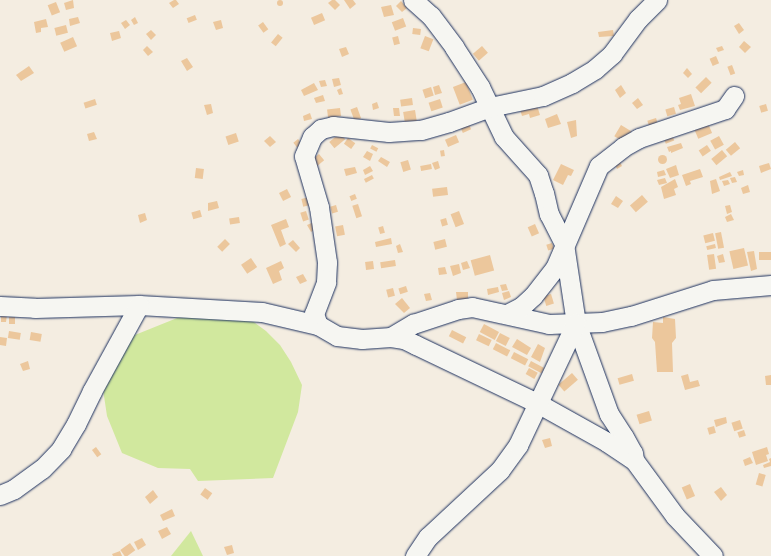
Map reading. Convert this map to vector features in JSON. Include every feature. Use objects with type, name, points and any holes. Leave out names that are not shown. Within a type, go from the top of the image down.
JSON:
[{"type":"street","points":[[414,0],[431,16],[454,47],[480,87],[504,138],[538,175],[549,214],[564,244],[576,323],[608,414],[624,437],[633,453],[634,460]]},
{"type":"street","points":[[318,325],[314,314],[326,282],[327,262],[319,207],[304,156],[312,137],[321,129],[333,126],[389,132],[421,130],[449,122],[490,107],[543,96],[572,83],[590,72],[612,54],[638,19],[657,0]]},
{"type":"street","points":[[507,314],[521,307],[533,296],[555,268],[564,244],[599,166],[609,156],[639,138],[725,109],[734,96]]},
{"type":"street","points":[[391,337],[413,324],[458,309],[472,307],[549,324],[602,322],[631,316],[713,290],[771,285]]},
{"type":"street","points":[[0,495],[14,490],[42,469],[61,449],[76,424],[92,391],[139,305]]},
{"type":"street","points":[[0,306],[35,308],[139,305],[262,312],[318,325],[337,336],[362,339],[391,337],[404,340],[539,404],[607,442],[634,460],[675,516],[713,556]]},
{"type":"street","points":[[415,556],[428,537],[500,470],[518,445],[539,404],[576,323]]},
{"type":"green space","points":[[192,312],[244,315],[266,331],[280,345],[291,362],[302,385],[298,412],[273,478],[198,481],[190,469],[158,468],[122,453],[107,416],[101,376],[120,341]]},
{"type":"green space","points":[[191,531],[203,556],[171,556]]},
{"type":"building","points":[[73,0],[74,8],[66,10],[64,3]]},
{"type":"building","points":[[176,0],[179,4],[173,8],[169,3]]},
{"type":"building","points":[[280,0],[283,3],[280,6],[277,3]]},
{"type":"building","points":[[335,0],[340,5],[335,10],[328,3]]},
{"type":"building","points":[[344,0],[353,0],[356,4],[350,9]]},
{"type":"building","points":[[401,1],[407,8],[402,12],[396,6]]},
{"type":"building","points":[[56,2],[60,12],[52,16],[48,5]]},
{"type":"building","points":[[391,5],[394,15],[384,17],[381,7]]},
{"type":"building","points":[[322,13],[325,20],[314,25],[311,18]]},
{"type":"building","points":[[195,15],[197,20],[189,23],[187,18]]},
{"type":"building","points":[[78,17],[80,23],[70,26],[69,19]]},
{"type":"building","points":[[135,17],[138,23],[134,25],[131,20]]},
{"type":"building","points":[[403,18],[406,26],[395,31],[392,22]]},
{"type":"building","points":[[46,19],[48,27],[41,28],[41,32],[36,33],[34,22]]},
{"type":"building","points":[[126,20],[130,25],[125,29],[121,23]]},
{"type":"building","points":[[221,20],[223,28],[216,30],[213,22]]},
{"type":"building","points":[[263,22],[268,29],[263,33],[258,26]]},
{"type":"building","points":[[739,23],[744,30],[739,34],[734,26]]},
{"type":"building","points":[[66,25],[68,33],[56,36],[54,28]]},
{"type":"building","points":[[413,28],[421,29],[420,35],[412,34]]},
{"type":"building","points":[[151,30],[156,35],[151,40],[146,34]]},
{"type":"building","points":[[613,30],[614,36],[599,37],[598,32]]},
{"type":"building","points":[[119,31],[121,38],[112,41],[110,33]]},
{"type":"building","points":[[278,34],[283,38],[276,46],[271,43]]},
{"type":"building","points":[[398,36],[400,44],[394,45],[392,37]]},
{"type":"building","points":[[425,36],[433,39],[429,51],[420,48]]},
{"type":"building","points":[[73,37],[77,46],[64,52],[60,43]]},
{"type":"building","points":[[744,41],[751,47],[745,53],[739,47]]},
{"type":"building","points":[[147,46],[153,52],[148,56],[143,50]]},
{"type":"building","points":[[482,46],[488,53],[479,61],[473,54]]},
{"type":"building","points":[[722,46],[724,50],[718,52],[716,48]]},
{"type":"building","points":[[346,47],[349,54],[342,57],[339,49]]},
{"type":"building","points":[[716,56],[719,63],[713,66],[710,59]]},
{"type":"building","points":[[187,58],[193,67],[187,71],[181,61]]},
{"type":"building","points":[[732,65],[735,73],[731,75],[727,67]]},
{"type":"building","points":[[29,66],[34,73],[21,81],[16,75]]},
{"type":"building","points":[[687,68],[692,74],[688,78],[683,73]]},
{"type":"building","points":[[706,77],[712,83],[701,93],[695,88]]},
{"type":"building","points":[[339,78],[341,85],[334,87],[332,79]]},
{"type":"building","points":[[325,80],[327,86],[321,87],[319,81]]},
{"type":"building","points":[[466,82],[473,100],[460,105],[453,87]]},
{"type":"building","points":[[314,83],[318,90],[304,96],[301,90]]},
{"type":"building","points":[[439,85],[442,93],[435,95],[433,87]]},
{"type":"building","points":[[621,85],[626,93],[620,98],[615,90]]},
{"type":"building","points":[[431,87],[434,96],[425,98],[422,90]]},
{"type":"building","points":[[341,88],[343,94],[339,95],[337,90]]},
{"type":"building","points":[[691,94],[695,106],[680,110],[678,105],[681,104],[679,98]]},
{"type":"building","points":[[323,95],[325,101],[316,103],[314,98]]},
{"type":"building","points":[[412,98],[413,105],[401,107],[400,100]]},
{"type":"building","points":[[638,98],[643,105],[637,109],[632,103]]},
{"type":"building","points":[[95,99],[97,105],[85,108],[84,103]]},
{"type":"building","points":[[440,99],[443,108],[431,111],[429,103]]},
{"type":"building","points":[[535,99],[540,115],[530,118],[529,114],[522,116],[518,103]]},
{"type":"building","points":[[377,102],[379,108],[373,110],[372,104]]},
{"type":"building","points":[[211,104],[213,113],[207,115],[204,105]]},
{"type":"building","points":[[766,104],[768,111],[761,113],[759,106]]},
{"type":"building","points":[[357,107],[361,118],[355,121],[350,109]]},
{"type":"building","points":[[674,107],[676,114],[667,116],[665,109]]},
{"type":"building","points":[[340,108],[341,116],[328,118],[327,110]]},
{"type":"building","points":[[393,108],[399,108],[400,116],[394,116]]},
{"type":"building","points":[[415,110],[417,122],[405,124],[403,112]]},
{"type":"building","points":[[310,113],[312,119],[304,121],[303,116]]},
{"type":"building","points":[[557,114],[561,124],[548,128],[545,119]]},
{"type":"building","points":[[656,118],[659,128],[650,130],[647,121]]},
{"type":"building","points":[[576,120],[577,136],[571,138],[567,122]]},
{"type":"building","points":[[707,121],[712,133],[698,139],[693,127]]},
{"type":"building","points":[[468,122],[471,129],[463,133],[460,126]]},
{"type":"building","points":[[621,125],[631,131],[625,142],[614,136]]},
{"type":"building","points":[[94,132],[97,139],[89,141],[87,134]]},
{"type":"building","points":[[671,132],[674,140],[666,144],[663,135]]},
{"type":"building","points":[[236,133],[239,142],[228,145],[226,136]]},
{"type":"building","points":[[340,133],[345,139],[334,148],[329,142]]},
{"type":"building","points":[[456,135],[459,142],[448,147],[445,140]]},
{"type":"building","points":[[270,136],[276,142],[270,147],[264,141]]},
{"type":"building","points":[[719,136],[724,145],[715,150],[710,141]]},
{"type":"building","points":[[348,138],[355,143],[351,149],[344,144]]},
{"type":"building","points":[[298,139],[302,144],[297,147],[293,143]]},
{"type":"building","points":[[735,142],[740,148],[731,156],[726,150]]},
{"type":"building","points":[[681,143],[683,148],[671,153],[671,151],[669,152],[667,147]]},
{"type":"building","points":[[372,145],[378,148],[376,152],[370,149]]},
{"type":"building","points":[[707,145],[711,151],[703,156],[699,151]]},
{"type":"building","points":[[444,150],[445,156],[441,157],[440,151]]},
{"type":"building","points":[[722,150],[727,156],[716,165],[711,159]]},
{"type":"building","points":[[367,151],[373,154],[370,161],[363,157]]},
{"type":"building","points":[[319,154],[324,160],[317,166],[312,160]]},
{"type":"building","points":[[662,154],[667,159],[662,164],[657,159]]},
{"type":"building","points":[[381,157],[390,162],[387,167],[378,161]]},
{"type":"building","points":[[618,158],[622,166],[617,169],[613,160]]},
{"type":"building","points":[[408,160],[411,170],[403,172],[400,162]]},
{"type":"building","points":[[438,161],[440,168],[435,170],[432,163]]},
{"type":"building","points":[[769,163],[771,169],[761,173],[759,166]]},
{"type":"building","points":[[431,164],[432,169],[421,171],[420,166]]},
{"type":"building","points":[[561,164],[574,170],[571,176],[568,175],[563,185],[553,180]]},
{"type":"building","points":[[676,165],[679,175],[670,178],[666,169]]},
{"type":"building","points":[[370,166],[373,171],[365,175],[363,170]]},
{"type":"building","points":[[355,167],[357,173],[346,176],[344,169]]},
{"type":"building","points":[[196,168],[204,169],[203,179],[195,178]]},
{"type":"building","points":[[700,169],[703,177],[690,181],[691,184],[686,186],[682,175]]},
{"type":"building","points":[[664,170],[666,175],[658,177],[657,172]]},
{"type":"building","points":[[743,170],[744,175],[739,176],[737,172]]},
{"type":"building","points":[[730,172],[732,176],[720,180],[719,177]]},
{"type":"building","points":[[372,175],[374,179],[366,183],[364,179]]},
{"type":"building","points":[[735,177],[737,182],[732,183],[730,178]]},
{"type":"building","points":[[665,178],[667,183],[659,185],[657,180]]},
{"type":"building","points":[[675,179],[678,187],[674,189],[676,195],[664,199],[661,187]]},
{"type":"building","points":[[716,179],[720,191],[712,194],[710,181]]},
{"type":"building","points":[[728,180],[730,184],[724,186],[722,181]]},
{"type":"building","points":[[748,185],[750,192],[743,194],[741,188]]},
{"type":"building","points":[[447,187],[448,195],[433,197],[432,189]]},
{"type":"building","points":[[287,189],[291,197],[283,201],[279,193]]},
{"type":"building","points":[[355,194],[357,199],[351,201],[349,196]]},
{"type":"building","points":[[642,195],[648,202],[636,212],[630,205]]},
{"type":"building","points":[[313,196],[315,204],[303,207],[301,199]]},
{"type":"building","points":[[616,196],[623,201],[618,208],[611,204]]},
{"type":"building","points":[[217,201],[219,208],[208,211],[208,203]]},
{"type":"building","points":[[358,204],[362,216],[356,218],[352,206]]},
{"type":"building","points":[[336,205],[338,212],[332,213],[330,207]]},
{"type":"building","points":[[730,205],[732,212],[727,214],[725,206]]},
{"type":"building","points":[[200,210],[202,217],[193,219],[191,212]]},
{"type":"building","points":[[306,211],[309,220],[303,221],[300,213]]},
{"type":"building","points":[[459,211],[464,224],[456,227],[451,214]]},
{"type":"building","points":[[145,213],[147,220],[140,223],[138,215]]},
{"type":"building","points":[[731,214],[734,220],[727,222],[725,217]]},
{"type":"building","points":[[239,217],[240,223],[230,224],[229,219]]},
{"type":"building","points":[[446,218],[448,225],[442,226],[440,220]]},
{"type":"building","points":[[286,219],[289,227],[281,230],[286,244],[280,247],[271,225]]},
{"type":"building","points":[[314,222],[318,228],[311,232],[307,225]]},
{"type":"building","points":[[535,224],[539,233],[532,236],[528,227]]},
{"type":"building","points":[[343,225],[345,235],[337,236],[335,227]]},
{"type":"building","points":[[383,226],[385,233],[380,234],[378,227]]},
{"type":"building","points":[[721,232],[724,248],[718,249],[715,233]]},
{"type":"building","points":[[713,233],[715,241],[705,243],[703,235]]},
{"type":"building","points":[[391,238],[392,244],[376,247],[375,242]]},
{"type":"building","points":[[225,239],[230,244],[222,252],[217,247]]},
{"type":"building","points":[[445,239],[447,247],[435,250],[433,242]]},
{"type":"building","points":[[293,240],[300,248],[296,252],[288,244]]},
{"type":"building","points":[[552,243],[554,249],[548,251],[546,245]]},
{"type":"building","points":[[400,244],[403,252],[398,253],[396,246]]},
{"type":"building","points":[[715,244],[716,248],[707,250],[706,246]]},
{"type":"building","points":[[744,248],[748,266],[733,269],[729,251]]},
{"type":"building","points":[[754,251],[757,269],[751,271],[747,252]]},
{"type":"building","points":[[759,252],[771,252],[771,260],[759,260]]},
{"type":"building","points":[[714,254],[716,269],[709,270],[707,255]]},
{"type":"building","points":[[723,254],[725,262],[719,263],[717,256]]},
{"type":"building","points":[[490,255],[494,270],[475,276],[471,260]]},
{"type":"building","points":[[251,258],[257,267],[247,274],[241,265]]},
{"type":"building","points":[[395,260],[396,266],[381,268],[380,262]]},
{"type":"building","points":[[281,261],[284,268],[279,271],[282,280],[273,284],[266,268]]},
{"type":"building","points":[[373,261],[374,269],[366,270],[365,262]]},
{"type":"building","points":[[467,261],[470,268],[463,270],[461,263]]},
{"type":"building","points":[[459,264],[461,273],[453,276],[450,266]]},
{"type":"building","points":[[445,267],[447,274],[439,275],[438,268]]},
{"type":"building","points":[[303,274],[307,281],[300,284],[296,277]]},
{"type":"building","points":[[506,284],[508,290],[502,291],[500,285]]},
{"type":"building","points":[[406,286],[408,292],[400,294],[398,288]]},
{"type":"building","points":[[498,287],[499,292],[488,295],[487,289]]},
{"type":"building","points":[[393,288],[395,296],[388,297],[386,290]]},
{"type":"building","points":[[509,291],[511,297],[504,300],[502,293]]},
{"type":"building","points":[[456,292],[468,292],[468,299],[457,300]]},
{"type":"building","points":[[430,293],[432,300],[426,301],[424,294]]},
{"type":"building","points":[[551,294],[554,304],[546,306],[543,296]]},
{"type":"building","points":[[402,298],[410,308],[404,313],[395,304]]},
{"type":"building","points":[[1,315],[7,315],[6,322],[1,322]]},
{"type":"building","points":[[9,317],[15,317],[15,324],[9,324]]},
{"type":"building","points":[[663,317],[675,319],[676,338],[672,343],[673,372],[657,372],[655,342],[652,338],[653,322],[663,323]]},
{"type":"building","points":[[484,324],[499,332],[495,340],[480,332]]},
{"type":"building","points":[[452,330],[466,337],[463,344],[449,336]]},
{"type":"building","points":[[9,331],[21,333],[20,340],[8,338]]},
{"type":"building","points":[[31,332],[42,334],[40,342],[30,340]]},
{"type":"building","points":[[500,333],[510,338],[506,346],[496,341]]},
{"type":"building","points":[[479,334],[492,340],[489,346],[476,340]]},
{"type":"building","points":[[0,337],[7,338],[6,346],[0,345]]},
{"type":"building","points":[[517,339],[531,348],[527,355],[512,347]]},
{"type":"building","points":[[496,343],[510,350],[507,357],[493,349]]},
{"type":"building","points":[[538,344],[545,348],[540,362],[531,357]]},
{"type":"building","points":[[514,352],[528,359],[525,366],[511,358]]},
{"type":"building","points":[[28,361],[30,369],[23,371],[20,364]]},
{"type":"building","points":[[531,361],[544,368],[541,373],[528,366]]},
{"type":"building","points":[[529,368],[538,373],[534,379],[526,374]]},
{"type":"building","points":[[572,373],[578,380],[564,392],[558,385]]},
{"type":"building","points":[[632,374],[634,381],[620,385],[618,378]]},
{"type":"building","points":[[688,374],[690,382],[698,380],[700,386],[685,390],[681,376]]},
{"type":"building","points":[[771,375],[771,385],[766,385],[765,376]]},
{"type":"building","points":[[649,411],[652,421],[639,424],[637,415]]},
{"type":"building","points":[[726,417],[727,423],[716,427],[714,420]]},
{"type":"building","points":[[740,420],[743,429],[734,431],[731,423]]},
{"type":"building","points":[[714,426],[716,433],[709,435],[707,428]]},
{"type":"building","points":[[744,430],[746,436],[739,438],[737,432]]},
{"type":"building","points":[[550,438],[552,446],[545,448],[542,440]]},
{"type":"building","points":[[96,447],[101,454],[97,457],[92,450]]},
{"type":"building","points":[[767,447],[769,454],[766,455],[768,461],[756,465],[752,452]]},
{"type":"building","points":[[750,457],[753,463],[745,466],[743,460]]},
{"type":"building","points":[[771,458],[771,466],[764,468],[763,465],[770,462],[769,459]]},
{"type":"building","points":[[759,473],[766,475],[762,486],[756,485]]},
{"type":"building","points":[[690,484],[695,496],[687,499],[682,488]]},
{"type":"building","points":[[721,487],[727,495],[721,501],[714,492]]},
{"type":"building","points":[[205,488],[212,493],[208,500],[200,494]]},
{"type":"building","points":[[153,490],[158,497],[150,504],[145,497]]},
{"type":"building","points":[[172,509],[175,516],[163,521],[160,515]]},
{"type":"building","points":[[167,527],[171,534],[162,539],[158,531]]},
{"type":"building","points":[[142,538],[146,545],[138,550],[134,542]]},
{"type":"building","points":[[130,543],[135,550],[127,556],[125,556],[120,550]]},
{"type":"building","points":[[232,545],[234,553],[227,555],[224,547]]},
{"type":"building","points":[[120,551],[122,556],[113,556],[112,554]]}]
